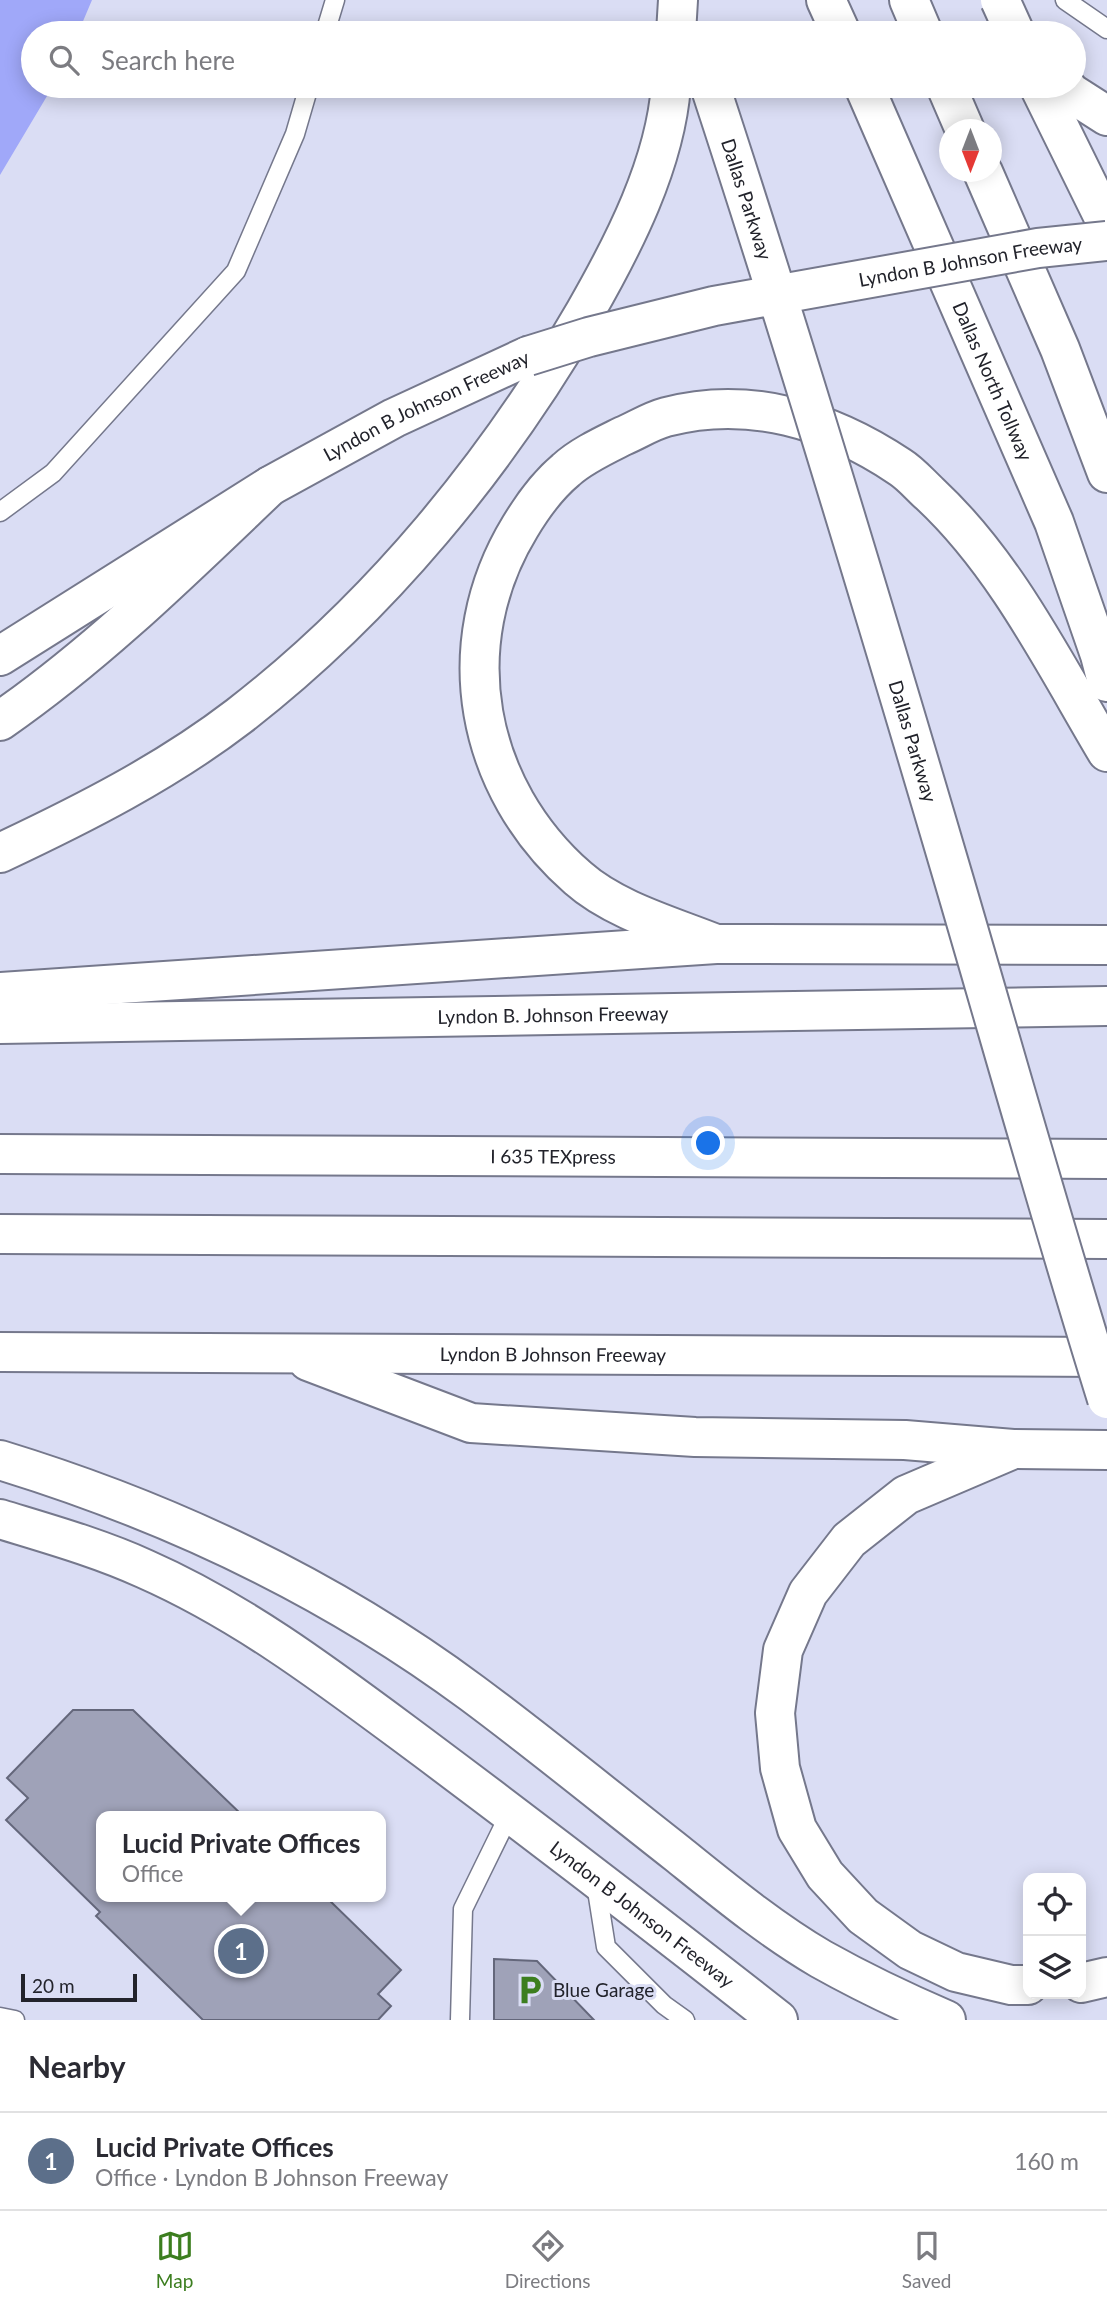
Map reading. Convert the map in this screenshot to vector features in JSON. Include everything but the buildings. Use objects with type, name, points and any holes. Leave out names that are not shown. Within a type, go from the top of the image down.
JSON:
[{"type":"main road","points":[[677,21],[680,0]]},
{"type":"main road","points":[[680,0],[688,21]]},
{"type":"main road","points":[[826,0],[836,21]]},
{"type":"main road","points":[[909,0],[918,21]]},
{"type":"main road","points":[[982,0],[1003,21]]},
{"type":"main road","points":[[1000,0],[1010,21]]},
{"type":"main road","points":[[0,853],[66,822],[157,772],[238,717],[314,653],[382,587],[449,511],[510,429],[558,358],[608,272],[646,191],[670,98]]},
{"type":"main road","name":"Dallas Parkway","points":[[714,98],[777,295],[953,878],[1046,1203],[1107,1399]]},
{"type":"main road","name":"Dallas North Tollway","points":[[869,98],[1054,522],[1107,682]]},
{"type":"main road","points":[[951,98],[960,119]]},
{"type":"main road","points":[[1045,98],[1107,224]]},
{"type":"main road","points":[[1082,98],[1107,116]]},
{"type":"main road","points":[[987,182],[1060,349],[1107,473]]},
{"type":"main road","name":"Lyndon B Johnson Freeway","points":[[0,656],[274,483],[394,418],[528,356],[589,337],[701,309],[1038,248],[1107,241]]},
{"type":"main road","points":[[716,944],[625,908],[580,880],[546,847],[515,801],[492,753],[481,704],[478,650],[488,599],[506,551],[531,509],[566,469],[615,440],[664,418],[710,409],[722,407],[779,412],[836,432],[902,468],[950,512],[989,557],[1107,752]]},
{"type":"main road","points":[[0,721],[39,694],[176,576],[274,483]]},
{"type":"main road","points":[[0,992],[716,944],[1098,945]]},
{"type":"main road","name":"Lyndon B. Johnson Freeway","points":[[0,1024],[1106,1006]]},
{"type":"main road","name":"I 635 TEXpress","points":[[0,1154],[1107,1159]]},
{"type":"main road","points":[[0,1234],[1107,1239]]},
{"type":"main road","name":"Lyndon B Johnson Freeway","points":[[0,1352],[1107,1357]]},
{"type":"main road","points":[[287,1353],[471,1423],[695,1437],[905,1440],[1013,1450],[1107,1450]]},
{"type":"main road","points":[[1013,1450],[906,1495],[849,1540],[808,1592],[783,1650],[775,1713],[780,1768],[797,1829],[825,1875],[863,1916],[910,1950],[956,1972],[1011,1985],[1023,1985]]},
{"type":"main road","points":[[0,1460],[97,1492],[182,1525],[269,1566],[346,1608],[470,1692],[761,1920],[820,1958],[876,1989],[946,2020]]},
{"type":"main road","name":"Lyndon B Johnson Freeway","points":[[0,1519],[145,1569],[238,1617],[341,1687],[510,1812],[778,2020]]},
{"type":"main road","points":[[1086,1982],[1107,1977]]},
{"type":"lane","points":[[329,21],[335,0]]},
{"type":"lane","points":[[1065,0],[1107,29]]},
{"type":"lane","points":[[0,512],[53,474],[236,271],[295,134],[306,98]]},
{"type":"lane","points":[[460,2020],[463,1909],[510,1812]]},
{"type":"lane","points":[[595,1877],[607,1947],[664,2005],[685,2020]]},
{"type":"lane","points":[[0,2017],[15,2020]]},
{"type":"water","points":[[0,0],[92,0],[83,21],[21,21],[21,98],[46,98],[0,175]]},
{"type":"place","name":"Lucid Private Offices","points":[[241,1951]]},
{"type":"place","name":"Blue Garage","points":[[530,1990]]}]
